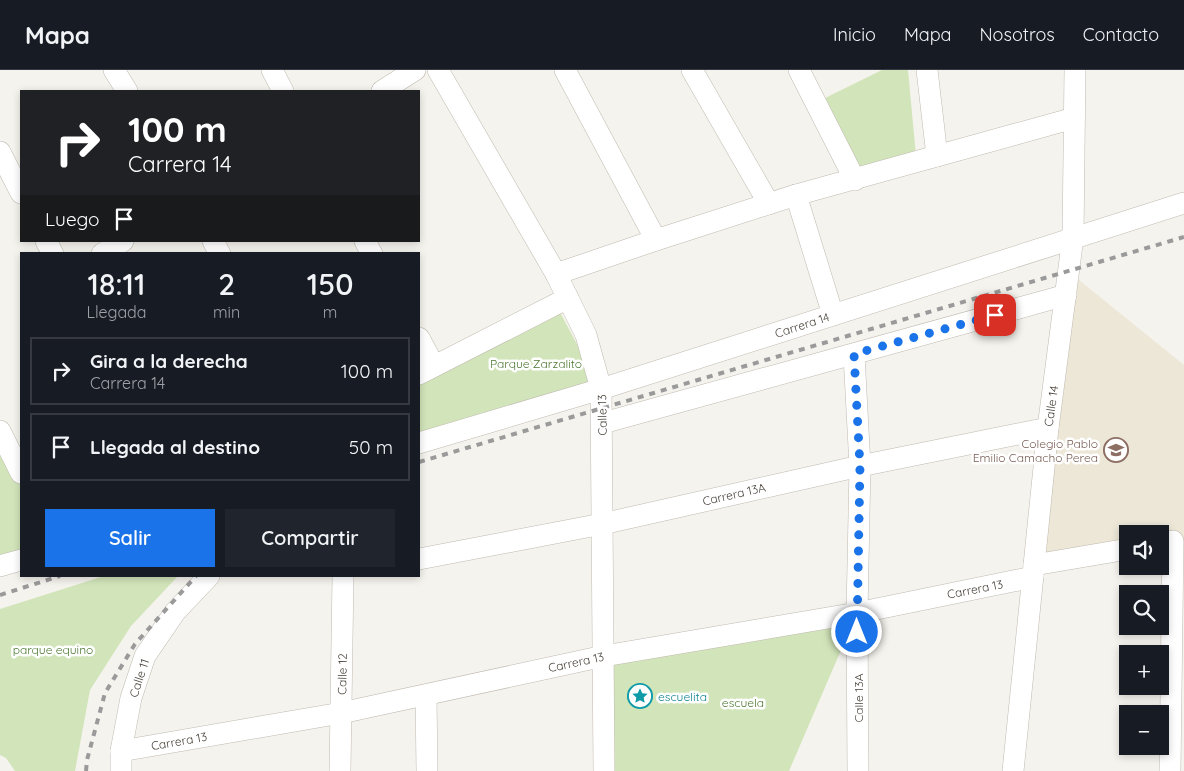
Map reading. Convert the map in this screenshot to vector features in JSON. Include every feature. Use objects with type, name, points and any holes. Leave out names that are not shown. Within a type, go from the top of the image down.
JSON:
[{"type":"street","points":[[114,70],[126,90]]},
{"type":"street","points":[[272,70],[282,90]]},
{"type":"street","points":[[384,90],[415,70]]},
{"type":"street","name":"Calle 13","points":[[438,70],[556,274],[586,335],[601,389],[603,422],[604,771]]},
{"type":"street","points":[[565,70],[656,240]]},
{"type":"street","points":[[692,70],[768,204]]},
{"type":"street","points":[[799,70],[855,180]]},
{"type":"street","points":[[927,70],[937,156]]},
{"type":"street","name":"Calle 14","points":[[1013,771],[1048,428],[1073,237],[1075,70]]},
{"type":"street","points":[[556,274],[796,195],[1074,118]]},
{"type":"street","points":[[1,155],[20,191]]},
{"type":"street","points":[[796,195],[833,315]]},
{"type":"street","name":"Carrera 14","points":[[420,443],[601,389],[1184,203]]},
{"type":"street","points":[[105,252],[121,242]]},
{"type":"street","points":[[603,422],[1066,295]]},
{"type":"street","points":[[420,343],[426,370],[568,298]]},
{"type":"street","name":"Calle 13A","points":[[854,354],[860,466],[857,612],[858,771]]},
{"type":"street","name":"Carrera 13A","points":[[420,559],[602,524],[860,466],[1048,428]]},
{"type":"street","points":[[1,436],[20,471]]},
{"type":"street","points":[[1170,771],[1172,541]]},
{"type":"street","name":"Carrera 13","points":[[121,761],[604,656],[857,612],[1119,551]]},
{"type":"street","points":[[0,566],[20,560]]},
{"type":"street","name":"Calle 11","points":[[121,761],[133,691],[145,656],[175,612],[208,577]]},
{"type":"street","name":"Calle 12","points":[[340,771],[343,577]]},
{"type":"street","points":[[426,695],[427,771]]},
{"type":"shaded area","name":"Colegio Pablo Emilio Camacho Perea","points":[[1069,272],[1184,365],[1184,544],[1169,547],[1169,525],[1119,525],[1119,557],[1032,573]]},
{"type":"green space","points":[[882,70],[908,70],[916,156],[855,175],[819,101]]},
{"type":"green space","name":"Parque Zarzalito","points":[[555,303],[587,363],[596,391],[420,441],[420,375]]},
{"type":"green space","points":[[2,443],[20,484],[20,561],[0,567],[0,444]]},
{"type":"green space","name":"parque equino","points":[[101,577],[177,577],[131,626],[90,690],[75,771],[15,771],[6,758],[0,755],[0,609]]},
{"type":"green space","name":"escuela","points":[[857,613],[789,771],[604,771],[604,656]]},
{"type":"railway","points":[[420,462],[1184,237]]},
{"type":"railway","points":[[0,595],[57,577]]},
{"type":"railway","points":[[86,771],[87,760],[105,693],[135,644],[195,577]]},
{"type":"place","name":"Colegio Pablo Emilio Camacho Perea","points":[[1116,450]]},
{"type":"place","name":"escuelita","points":[[640,696]]},
{"type":"route","points":[[857,632],[860,466],[854,354],[995,315]]}]
